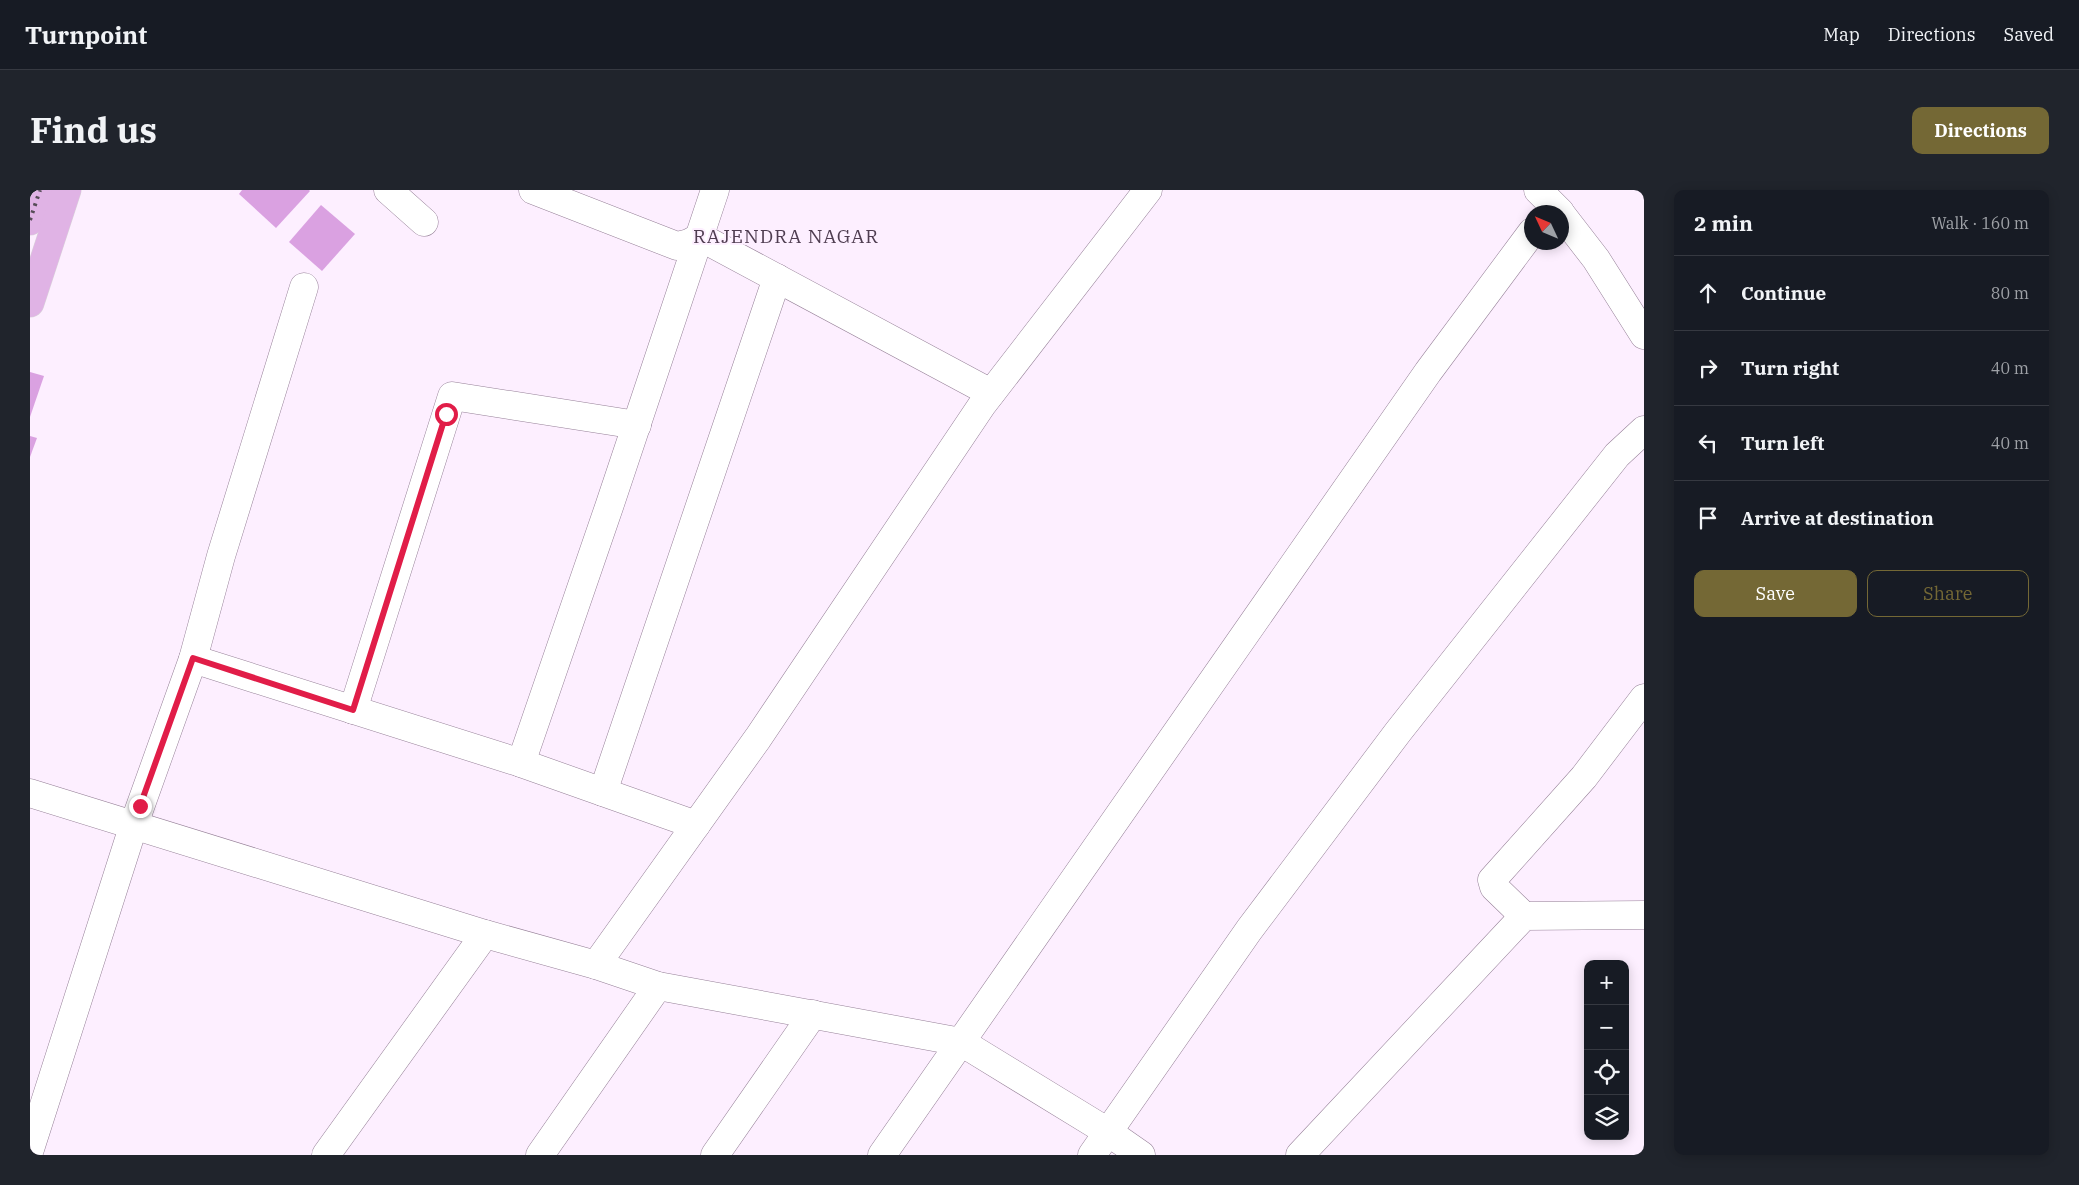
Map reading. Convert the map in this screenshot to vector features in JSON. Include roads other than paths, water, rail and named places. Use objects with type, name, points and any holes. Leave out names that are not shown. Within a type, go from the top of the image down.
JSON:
[{"type":"main road","points":[[30,221],[40,190]]},
{"type":"main road","points":[[30,303],[67,190]]},
{"type":"street","points":[[388,190],[424,222]]},
{"type":"street","points":[[534,190],[677,246],[689,243],[700,237]]},
{"type":"street","points":[[521,763],[716,190]]},
{"type":"street","points":[[596,965],[758,738],[991,393],[1148,190]]},
{"type":"street","points":[[1569,228],[1596,259],[1644,335]]},
{"type":"street","points":[[700,237],[991,393]]},
{"type":"street","points":[[882,1155],[1416,388],[1524,243]]},
{"type":"street","points":[[603,792],[778,278]]},
{"type":"street","points":[[30,1149],[134,824],[193,658],[221,556],[304,287]]},
{"type":"street","points":[[353,710],[452,396],[637,425]]},
{"type":"street","points":[[1092,1155],[1250,930],[1398,732],[1617,455],[1644,430]]},
{"type":"street","points":[[193,658],[521,763],[696,825]]},
{"type":"street","points":[[1644,698],[1584,777],[1492,880],[1494,887],[1524,916],[1644,915]]},
{"type":"street","points":[[30,793],[485,934],[596,965],[658,986],[961,1042],[1108,1132],[1141,1155]]},
{"type":"street","points":[[1300,1155],[1524,916]]},
{"type":"street","points":[[326,1155],[485,934]]},
{"type":"street","points":[[540,1155],[658,986]]},
{"type":"street","points":[[715,1155],[813,1014]]},
{"type":"railway","points":[[30,220],[40,190]]},
{"type":"district","name":"RAJENDRA NAGAR","points":[[786,236]]}]
